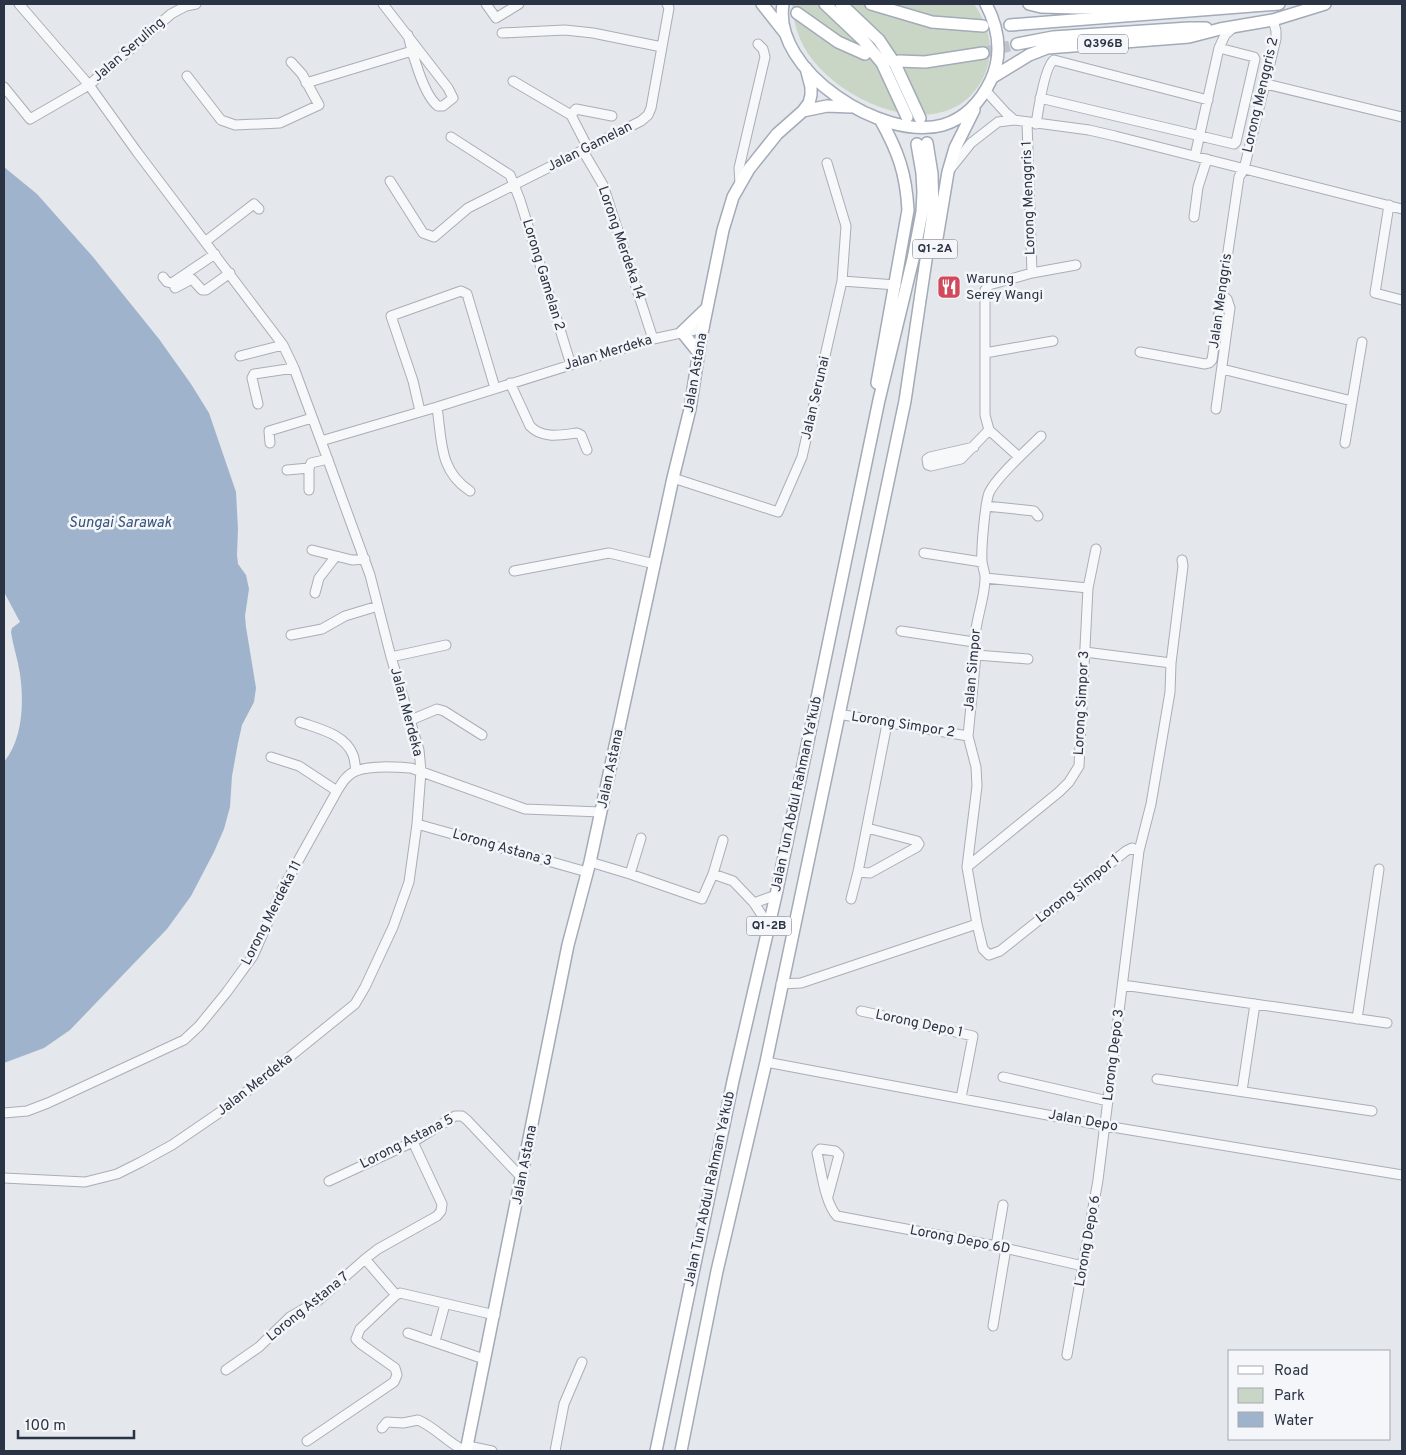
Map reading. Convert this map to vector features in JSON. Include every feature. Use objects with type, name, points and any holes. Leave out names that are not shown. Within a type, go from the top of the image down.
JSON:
[{"type":"main road","points":[[762,4],[785,32],[794,51],[806,68],[828,90],[855,107],[880,119],[914,126],[934,127],[963,116],[978,102],[993,77],[998,57],[998,40],[994,21],[986,4]]},
{"type":"main road","points":[[783,4],[785,32]]},
{"type":"main road","points":[[825,4],[863,40],[882,63],[907,117]]},
{"type":"main road","points":[[841,4],[880,40],[895,64],[920,118]]},
{"type":"main road","points":[[871,4],[932,22],[983,26]]},
{"type":"main road","points":[[1030,4],[1041,7],[1078,8],[1200,4],[1227,9]]},
{"type":"main road","points":[[1010,25],[1280,4]]},
{"type":"main road","name":"Q396B","points":[[993,77],[1029,55],[1047,48],[1189,36],[1273,20],[1325,4]]},
{"type":"main road","points":[[797,13],[838,42],[865,54]]},
{"type":"main road","points":[[1017,44],[1053,37],[1189,28],[1220,29]]},
{"type":"main road","points":[[899,60],[924,62],[983,52]]},
{"type":"main road","points":[[803,111],[809,103],[811,95],[810,80],[806,68]]},
{"type":"main road","name":"Q1-2A","points":[[905,401],[915,379],[948,172],[955,148],[978,102]]},
{"type":"main road","points":[[803,111],[827,106],[855,107]]},
{"type":"main road","name":"Jalan Astana","points":[[466,1450],[484,1359],[495,1315],[570,938],[602,812],[672,478],[690,409],[723,230],[733,197],[740,184],[767,145],[803,111]]},
{"type":"main road","name":"Q1-2B","points":[[879,400],[876,380],[896,285],[908,210],[906,184],[902,167],[890,136],[880,119]]},
{"type":"main road","points":[[879,400],[913,259],[922,212],[922,143],[932,174],[933,213],[905,401]]},
{"type":"main road","points":[[699,353],[682,332],[708,308]]},
{"type":"main road","name":"Jalan Tun Abdul Rahman Ya'kub","points":[[656,1451],[733,1081],[776,895],[879,400]]},
{"type":"main road","name":"Jalan Tun Abdul Rahman Ya'kub","points":[[681,1451],[717,1271],[766,1062],[905,401]]},
{"type":"street","points":[[19,4],[89,85],[137,152],[284,345],[321,441]]},
{"type":"street","name":"Jalan Seruling","points":[[4,87],[30,119],[89,85],[171,14],[186,6],[196,4]]},
{"type":"street","points":[[383,4],[408,35],[448,88],[453,98],[442,106],[434,103],[429,95],[408,35]]},
{"type":"street","points":[[486,4],[496,18],[519,4]]},
{"type":"street","name":"Jalan Gamelan","points":[[390,181],[423,232],[434,237],[468,208],[642,121],[648,115],[669,8],[667,4]]},
{"type":"street","name":"Lorong Menggris 2","points":[[1244,169],[1276,39],[1273,20]]},
{"type":"street","points":[[1195,156],[1219,48],[1225,35],[1234,27]]},
{"type":"street","points":[[502,33],[565,30],[593,33],[662,46]]},
{"type":"street","points":[[740,184],[739,168],[765,57],[763,49],[758,44]]},
{"type":"street","points":[[1040,98],[1234,144],[1255,62],[1254,57],[1219,48]]},
{"type":"street","points":[[306,83],[412,50]]},
{"type":"street","name":"Lorong Menggris 1","points":[[1032,273],[1031,123],[1050,64],[1054,60],[1208,100]]},
{"type":"street","points":[[187,76],[221,120],[235,125],[280,123],[319,105],[302,74],[291,62]]},
{"type":"street","points":[[514,81],[571,115],[576,109],[612,116]]},
{"type":"street","points":[[1266,84],[1402,117]]},
{"type":"street","points":[[986,91],[1006,114],[1014,120]]},
{"type":"street","name":"Lorong Merdeka 14","points":[[571,115],[603,185],[653,339]]},
{"type":"street","points":[[948,172],[964,150],[984,133],[998,122],[1014,120],[1089,130],[1402,208]]},
{"type":"street","name":"Lorong Gamelan 2","points":[[451,137],[510,175],[520,200],[571,365]]},
{"type":"street","points":[[1194,217],[1198,187],[1208,159]]},
{"type":"street","name":"Jalan Serunai","points":[[672,478],[778,512],[802,457],[842,281],[846,226],[827,163]]},
{"type":"street","name":"Jalan Menggris","points":[[1140,352],[1206,364],[1212,360],[1239,177],[1244,169]]},
{"type":"street","points":[[206,241],[254,204],[259,209]]},
{"type":"street","points":[[1389,205],[1375,293],[1402,300]]},
{"type":"street","points":[[163,277],[167,282],[176,281],[216,254]]},
{"type":"street","name":"Lorong Menggris 1","points":[[989,430],[985,415],[985,290],[989,285],[1032,273],[1076,265]]},
{"type":"street","points":[[176,288],[192,278],[202,290],[206,290],[230,273]]},
{"type":"street","points":[[842,281],[896,285]]},
{"type":"street","points":[[420,411],[413,381],[391,316],[461,291],[467,294],[495,388]]},
{"type":"street","points":[[1216,410],[1230,308],[1227,299],[1222,295]]},
{"type":"street","name":"Jalan Merdeka","points":[[4,1178],[85,1182],[118,1174],[172,1145],[229,1106],[355,1004],[393,927],[409,882],[417,824],[421,771],[419,750],[391,657],[365,559],[321,441],[437,407],[653,339],[704,328]]},
{"type":"street","points":[[986,353],[1053,341]]},
{"type":"street","points":[[1345,443],[1362,342]]},
{"type":"street","points":[[240,356],[284,345]]},
{"type":"street","points":[[258,404],[252,378],[254,374],[294,368]]},
{"type":"street","points":[[1222,369],[1352,401]]},
{"type":"street","points":[[510,383],[534,431],[541,435],[577,433],[581,435],[587,450]]},
{"type":"street","points":[[437,407],[446,464],[456,479],[470,491]]},
{"type":"street","points":[[270,443],[269,431],[312,418]]},
{"type":"street","points":[[974,447],[989,430],[1019,457]]},
{"type":"street","name":"Jalan Simpor","points":[[983,949],[967,867],[977,786],[976,767],[968,736],[976,655],[974,642],[986,578],[982,562],[986,506],[988,494],[992,487],[1041,436]]},
{"type":"street","points":[[309,490],[309,468],[311,463],[328,459]]},
{"type":"street","points":[[287,470],[309,468]]},
{"type":"street","points":[[986,506],[1034,511],[1038,516]]},
{"type":"street","name":"Lorong Simpor 3","points":[[967,867],[1059,792],[1076,773],[1079,766],[1088,588],[1096,549]]},
{"type":"street","points":[[312,550],[352,560],[365,559]]},
{"type":"street","points":[[514,571],[609,553],[655,564]]},
{"type":"street","points":[[924,553],[982,562]]},
{"type":"street","points":[[315,593],[319,578],[336,556]]},
{"type":"street","points":[[1139,851],[1153,795],[1170,692],[1171,664],[1183,566],[1182,560]]},
{"type":"street","points":[[986,578],[1088,588]]},
{"type":"street","points":[[291,635],[322,629],[345,616],[378,606]]},
{"type":"street","points":[[901,631],[974,642]]},
{"type":"street","points":[[391,657],[446,645]]},
{"type":"street","points":[[1085,652],[1171,664]]},
{"type":"street","points":[[976,655],[1028,658]]},
{"type":"street","points":[[411,720],[437,709],[444,711],[482,734]]},
{"type":"street","name":"Lorong Simpor 2","points":[[838,714],[887,724],[968,736]]},
{"type":"street","points":[[300,722],[326,731],[345,742],[353,755],[356,771],[396,767],[421,771],[525,810],[602,812]]},
{"type":"street","points":[[851,900],[887,724]]},
{"type":"street","points":[[271,757],[299,766],[337,791]]},
{"type":"street","name":"Lorong Merdeka 11","points":[[4,1113],[27,1112],[48,1103],[184,1040],[199,1026],[253,956],[283,888],[337,791],[345,779],[356,771]]},
{"type":"street","name":"Lorong Astana 3","points":[[417,824],[589,867],[630,874],[702,899],[713,874]]},
{"type":"street","points":[[858,872],[870,873],[917,847],[919,844],[917,841],[867,828]]},
{"type":"street","points":[[630,874],[641,838]]},
{"type":"street","points":[[723,840],[713,874],[733,881],[754,902],[769,926]]},
{"type":"street","name":"Lorong Simpor 1","points":[[983,949],[989,954],[1000,951],[1132,848],[1139,851],[1123,985]]},
{"type":"street","points":[[1357,1019],[1379,869]]},
{"type":"street","points":[[754,902],[776,895]]},
{"type":"street","points":[[781,984],[802,983],[977,924]]},
{"type":"street","points":[[1123,985],[1387,1023]]},
{"type":"street","name":"Lorong Depo 3","points":[[1106,1126],[1123,985]]},
{"type":"street","points":[[1242,1091],[1255,1004]]},
{"type":"street","name":"Lorong Depo 1","points":[[861,1011],[973,1036],[961,1098]]},
{"type":"street","name":"Jalan Depo","points":[[766,1062],[1106,1126],[1402,1175]]},
{"type":"street","points":[[1004,1078],[1108,1101]]},
{"type":"street","points":[[1158,1079],[1372,1111]]},
{"type":"street","name":"Lorong Astana 5","points":[[329,1181],[413,1142],[456,1116],[462,1116],[522,1178]]},
{"type":"street","name":"Lorong Depo 6","points":[[1067,1355],[1106,1126]]},
{"type":"street","name":"Lorong Astana 7","points":[[226,1370],[259,1347],[290,1317],[319,1300],[378,1249],[437,1216],[441,1211],[442,1204],[413,1142]]},
{"type":"street","points":[[820,1149],[835,1151],[839,1155],[828,1196],[817,1153],[820,1149]]},
{"type":"street","name":"Lorong Depo 6D","points":[[828,1196],[832,1211],[837,1216],[1006,1248],[1083,1266]]},
{"type":"street","points":[[996,1246],[1002,1205]]},
{"type":"street","points":[[993,1326],[1006,1248]]},
{"type":"street","points":[[365,1259],[396,1295]]},
{"type":"street","points":[[307,1441],[394,1382],[397,1375],[394,1368],[356,1339],[360,1329],[396,1295],[400,1293],[495,1315]]},
{"type":"street","points":[[435,1341],[445,1304]]},
{"type":"street","points":[[408,1333],[484,1359]]},
{"type":"street","points":[[555,1451],[564,1404],[582,1362]]},
{"type":"street","points":[[382,1428],[388,1422],[403,1423],[418,1420],[454,1446],[466,1450],[492,1451]]},
{"type":"green space","points":[[792,4],[974,4],[989,36],[989,62],[986,71],[970,96],[949,110],[923,115],[895,112],[867,102],[841,87],[820,68],[804,47],[796,26]]},
{"type":"water","name":"Sungai Sarawak","points":[[4,167],[37,194],[93,257],[159,339],[209,413],[236,492],[237,555],[238,564],[246,575],[249,589],[245,616],[256,688],[254,702],[242,725],[232,776],[230,807],[224,829],[191,896],[167,929],[70,1030],[44,1048],[4,1063],[4,762],[15,742],[21,720],[22,696],[19,669],[11,632],[12,628],[20,622],[4,592]]},
{"type":"tunnel","points":[[983,53],[1017,44]]},
{"type":"place","name":"Warung Serey Wangi","points":[[949,287]]}]
